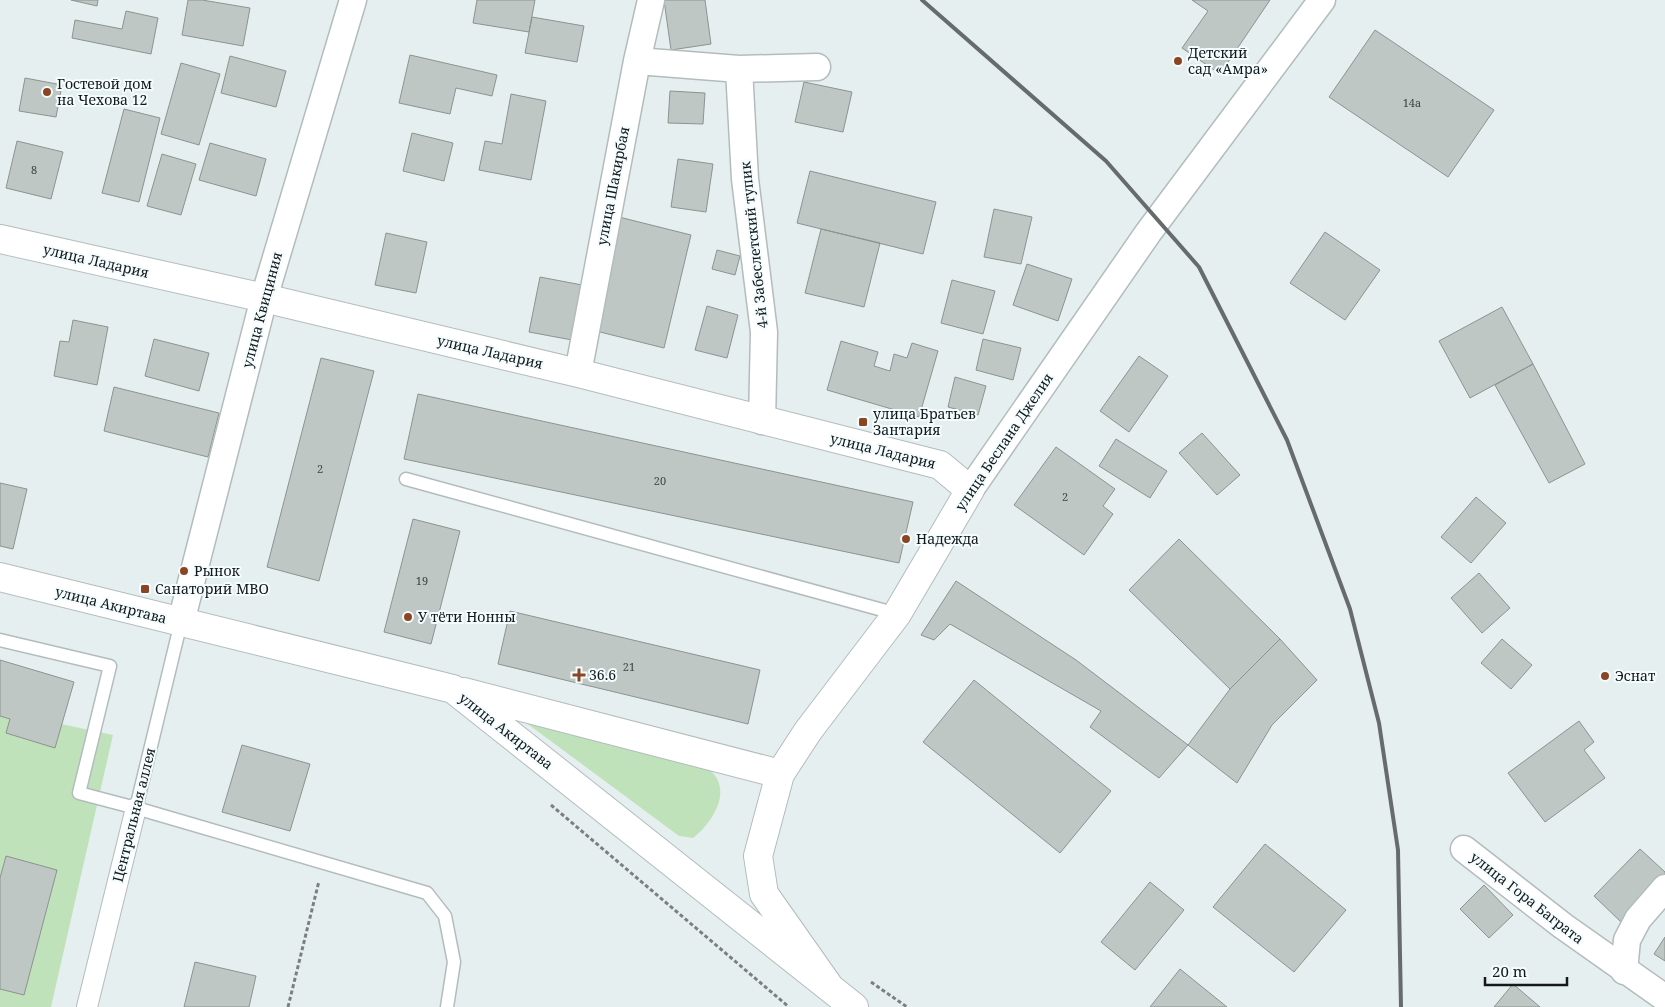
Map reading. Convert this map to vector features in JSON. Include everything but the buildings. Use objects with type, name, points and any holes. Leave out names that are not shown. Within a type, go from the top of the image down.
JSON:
[{"type":"highway","name":"улица Ладария","points":[[0,240],[264,298],[578,373],[940,465],[970,490]]},
{"type":"highway","name":"улица Беслана Джелия","points":[[828,984],[764,894],[758,856],[780,774],[808,731],[897,614],[970,490]]},
{"type":"highway","name":"улица Акиртава","points":[[0,577],[453,689],[828,984],[854,1007]]},
{"type":"highway","points":[[453,689],[780,774]]},
{"type":"street","name":"улица Квициния","points":[[181,622],[264,298],[353,0]]},
{"type":"street","name":"улица Шакирбая","points":[[578,373],[637,61],[651,0]]},
{"type":"street","name":"улица Беслана Джелия","points":[[970,490],[1148,233],[1322,0]]},
{"type":"street","points":[[637,61],[739,69],[817,67]]},
{"type":"street","name":"4-й Забеслетский тупик","points":[[739,69],[746,179],[764,332],[762,421]]},
{"type":"street","name":"Центральная аллея","points":[[87,1007],[136,808]]},
{"type":"street","name":"улица Гора Баграта","points":[[1464,849],[1624,971],[1665,998]]},
{"type":"street","points":[[1624,971],[1627,940],[1638,919],[1665,888]]},
{"type":"lane","points":[[406,479],[897,614]]},
{"type":"lane","name":"Центральная аллея","points":[[136,808],[181,622]]},
{"type":"lane","points":[[0,640],[110,666],[79,793],[427,893],[444,916],[454,962],[447,1007]]},
{"type":"path","points":[[546,801],[789,1007]]},
{"type":"path","points":[[288,1007],[324,864]]},
{"type":"path","points":[[868,980],[907,1007]]},
{"type":"green space","points":[[0,711],[113,735],[51,1007],[0,1007]]},
{"type":"green space","points":[[521,719],[700,763],[713,773],[718,781],[720,790],[720,799],[712,817],[693,838],[679,836]]},
{"type":"railway","points":[[922,0],[1106,161],[1199,267],[1287,440],[1350,609],[1379,723],[1398,850],[1401,1007]]},
{"type":"place","name":"Детский сад «Амра»","points":[[1178,61]]},
{"type":"place","name":"Гостевой дом на Чехова 12","points":[[47,92]]},
{"type":"place","name":"улица Братьев Зантария","points":[[863,422]]},
{"type":"place","name":"Надежда","points":[[906,539]]},
{"type":"place","name":"Рынок","points":[[184,571]]},
{"type":"place","name":"Санаторий МВО","points":[[145,589]]},
{"type":"place","name":"У тёти Нонны","points":[[408,617]]},
{"type":"place","name":"36.6","points":[[579,675]]},
{"type":"place","name":"Эснат","points":[[1605,676]]}]
